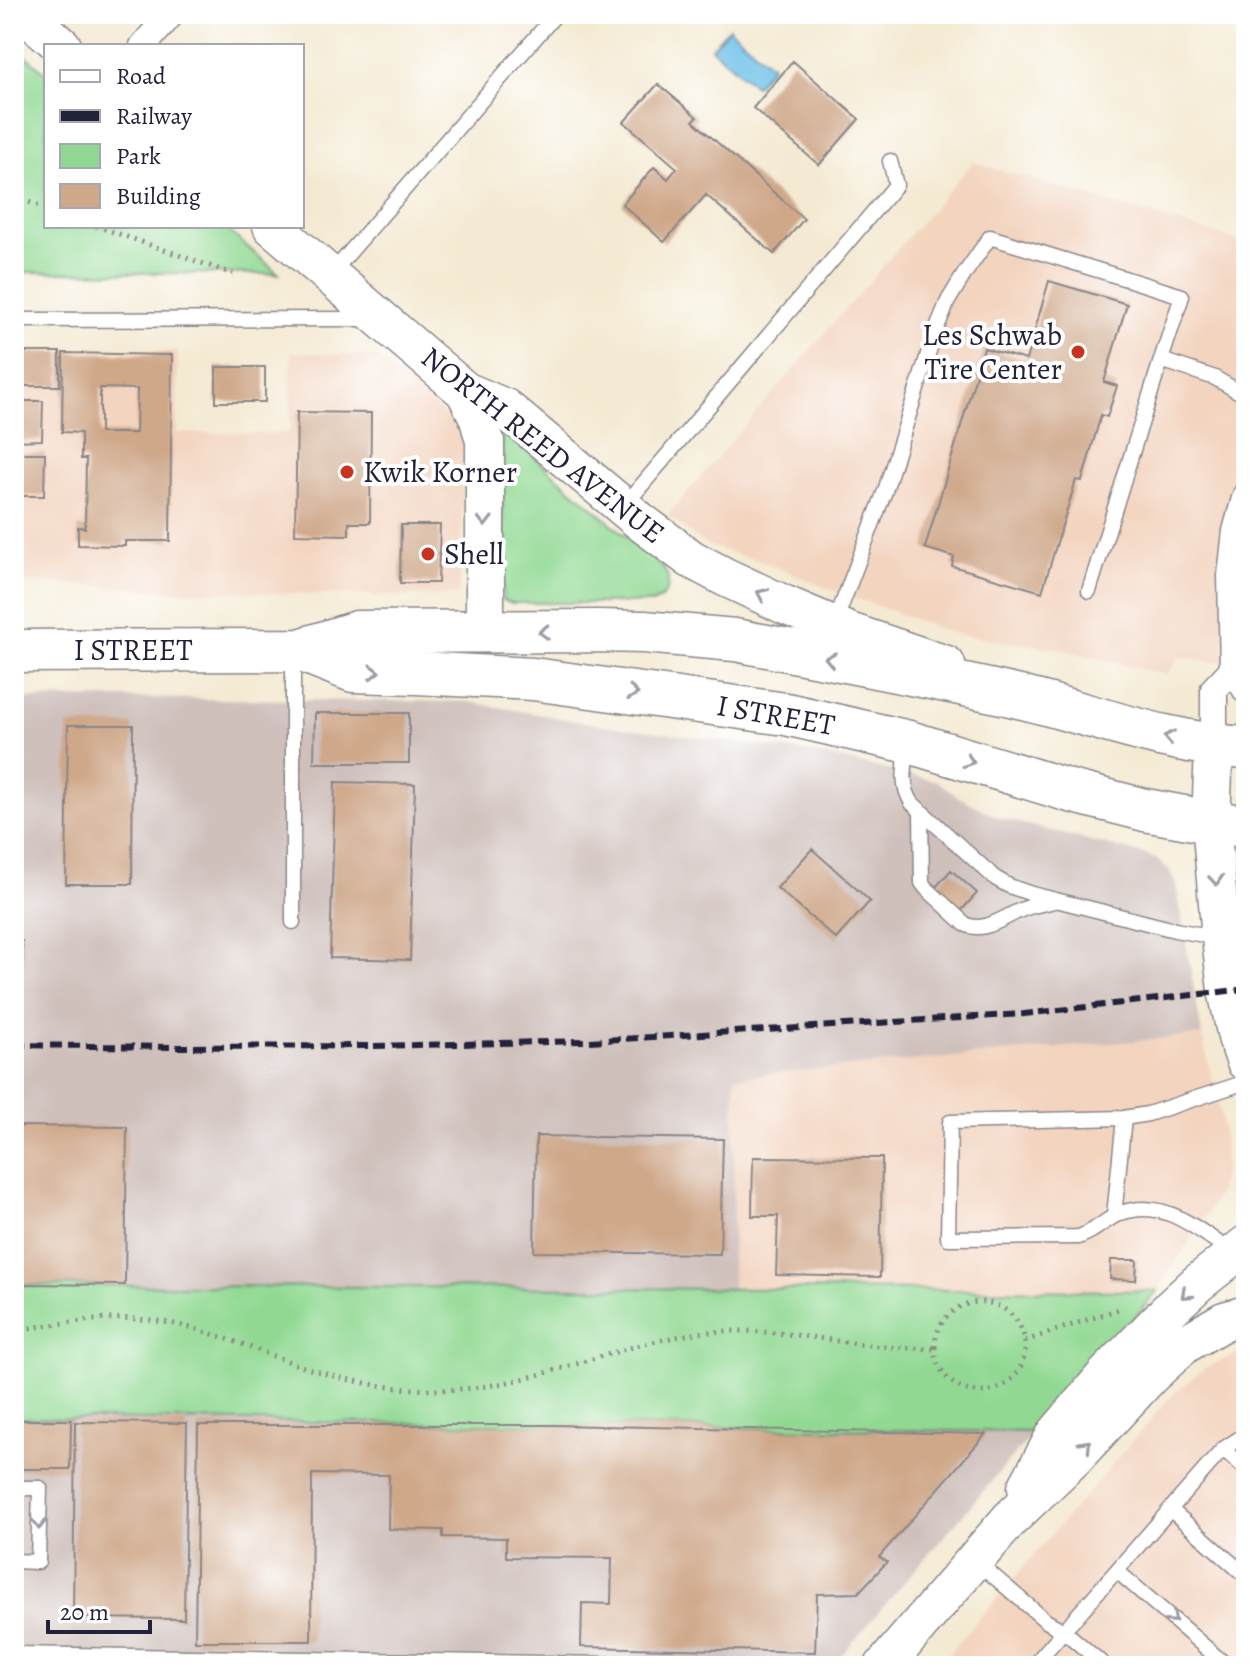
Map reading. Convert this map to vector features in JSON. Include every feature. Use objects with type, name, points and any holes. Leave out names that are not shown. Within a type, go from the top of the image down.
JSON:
[{"type":"main road","name":"I STREET","points":[[14,651],[296,650],[357,632],[644,632],[735,640],[1016,697],[1161,736],[1230,748]]},
{"type":"main road","name":"I STREET","points":[[296,650],[353,671],[533,679],[786,714],[909,742],[1070,791],[1145,810],[1229,824]]},
{"type":"street","points":[[145,44],[171,14]]},
{"type":"street","name":"NORTH REED AVENUE","points":[[274,228],[465,391],[505,408],[623,508],[691,559],[834,625],[956,668],[1016,697]]},
{"type":"street","points":[[465,391],[478,416],[485,441],[485,633]]},
{"type":"street","points":[[1246,495],[1236,531],[1231,576],[1240,679],[1214,689],[1230,748],[1229,824],[1221,938],[1227,990],[1246,1062]]},
{"type":"street","points":[[1010,1519],[1056,1434],[1105,1376],[1171,1308],[1241,1249]]},
{"type":"street","points":[[884,1666],[1010,1519],[1073,1459],[1149,1377],[1185,1344],[1224,1321],[1246,1315]]},
{"type":"lane","points":[[330,275],[556,14]]},
{"type":"lane","points":[[623,508],[896,185],[890,161]]},
{"type":"lane","points":[[834,625],[885,491],[935,332],[948,301],[990,237],[1182,296],[1089,591]]},
{"type":"lane","points":[[14,320],[382,319]]},
{"type":"lane","points":[[1161,360],[1215,378],[1246,396]]},
{"type":"lane","points":[[293,922],[296,650]]},
{"type":"lane","points":[[909,742],[903,783],[912,803],[995,878],[1009,886],[1058,900],[1175,930],[1221,938]]},
{"type":"lane","points":[[921,812],[922,883],[965,924],[979,928],[1025,908],[1058,900]]},
{"type":"lane","points":[[1241,1249],[1164,1211],[1148,1208],[1133,1209],[1114,1216],[1078,1237],[948,1238],[950,1122],[1124,1118],[1148,1114],[1246,1082]]},
{"type":"lane","points":[[1114,1216],[1124,1118]]},
{"type":"lane","points":[[1033,1666],[1223,1449],[1246,1434]]},
{"type":"lane","points":[[1223,1449],[1246,1469]]},
{"type":"lane","points":[[14,1488],[40,1488],[38,1562],[14,1561]]},
{"type":"lane","points":[[1170,1509],[1246,1576]]},
{"type":"lane","points":[[976,1561],[1105,1666]]},
{"type":"lane","points":[[1117,1571],[1227,1666]]},
{"type":"lane","points":[[14,1654],[396,1663],[718,1666]]},
{"type":"path","points":[[14,197],[44,207]]},
{"type":"path","points":[[102,228],[233,274]]},
{"type":"path","points":[[985,1301],[1000,1305],[1021,1326],[1025,1341],[1025,1356],[1019,1370],[997,1389],[982,1392],[953,1384],[943,1373],[933,1349],[937,1330],[945,1317],[971,1302],[985,1301]]},
{"type":"path","points":[[1025,1341],[1124,1308]]},
{"type":"path","points":[[14,1330],[120,1319],[164,1322],[216,1335],[335,1376],[375,1385],[451,1391],[518,1381],[654,1342],[695,1334],[768,1332],[876,1346],[933,1349]]},
{"type":"shaded area","points":[[973,162],[1246,243],[1246,665],[1177,657],[1175,665],[1166,675],[1059,649],[955,634],[816,584],[770,564],[706,545],[667,516]]},
{"type":"shaded area","points":[[178,351],[177,433],[290,433],[291,352],[376,356],[461,429],[466,437],[459,595],[173,591],[14,583],[14,352]]},
{"type":"shaded area","points":[[14,699],[469,702],[583,722],[813,753],[937,781],[957,796],[999,818],[1143,854],[1158,860],[1170,871],[1176,885],[1202,1035],[735,1077],[732,1288],[14,1285]]},
{"type":"shaded area","points":[[1202,1035],[1223,1125],[1224,1172],[1210,1209],[1158,1291],[732,1288],[734,1077]]},
{"type":"shaded area","points":[[1246,1352],[1246,1666],[938,1666],[1174,1393],[1207,1367]]},
{"type":"shaded area","points":[[14,1418],[1034,1432],[832,1666],[718,1666],[14,1654]]},
{"type":"green space","points":[[14,46],[44,71],[44,228],[225,228],[279,274],[14,272]]},
{"type":"green space","points":[[506,433],[662,567],[668,588],[662,597],[652,603],[512,603],[503,600],[502,434]]},
{"type":"green space","points":[[14,1285],[1158,1291],[1034,1432],[14,1418]]},
{"type":"water","points":[[729,28],[772,66],[755,86],[711,48]]},
{"type":"building","points":[[793,61],[859,119],[819,165],[753,108]]},
{"type":"building","points":[[658,84],[697,117],[693,121],[804,219],[774,254],[706,195],[664,242],[622,204],[654,167],[668,179],[677,168],[624,122]]},
{"type":"building","points":[[1049,281],[1127,304],[1104,382],[1117,386],[1107,417],[1101,415],[1082,481],[1076,480],[1042,592],[952,566],[954,557],[925,548],[984,348],[1026,360]]},
{"type":"building","points":[[14,352],[60,352],[60,386],[14,386]]},
{"type":"building","points":[[63,353],[172,355],[170,541],[125,541],[125,546],[78,545],[78,527],[85,528],[86,459],[81,459],[81,433],[62,432]],"holes":[[[100,388],[137,389],[136,433],[100,433]]]},
{"type":"building","points":[[216,367],[265,367],[265,402],[216,402]]},
{"type":"building","points":[[14,401],[43,401],[42,440],[14,441]]},
{"type":"building","points":[[297,412],[371,413],[370,523],[349,523],[349,535],[295,534]]},
{"type":"building","points":[[14,453],[45,453],[44,496],[14,496]]},
{"type":"building","points":[[401,525],[440,525],[438,583],[400,583]]},
{"type":"building","points":[[315,713],[409,713],[409,763],[314,763]]},
{"type":"building","points":[[68,725],[133,725],[132,884],[66,884]]},
{"type":"building","points":[[335,782],[415,784],[410,960],[330,958]]},
{"type":"building","points":[[812,849],[870,901],[836,939],[777,888]]},
{"type":"building","points":[[951,870],[977,893],[961,911],[935,888]]},
{"type":"building","points":[[14,941],[22,941],[23,972],[14,972]]},
{"type":"building","points":[[14,1126],[127,1127],[125,1285],[14,1284]]},
{"type":"building","points":[[536,1136],[723,1139],[720,1254],[534,1252]]},
{"type":"building","points":[[753,1157],[882,1158],[880,1277],[776,1275],[778,1216],[752,1216]]},
{"type":"building","points":[[1111,1260],[1137,1260],[1136,1280],[1110,1279]]},
{"type":"building","points":[[14,1420],[71,1420],[70,1469],[14,1469]]},
{"type":"building","points":[[75,1422],[187,1423],[184,1619],[73,1618]]},
{"type":"building","points":[[198,1425],[553,1425],[986,1434],[879,1557],[887,1562],[858,1593],[817,1594],[815,1652],[581,1647],[582,1603],[611,1604],[612,1558],[506,1557],[506,1538],[443,1537],[443,1530],[388,1529],[389,1475],[312,1474],[311,1641],[195,1641]]},
{"type":"railway","points":[[14,1045],[373,1046],[588,1041],[1024,1014],[1246,989]]},
{"type":"place","name":"Les Schwab Tire Center","points":[[1078,352]]},
{"type":"place","name":"Kwik Korner","points":[[347,472]]},
{"type":"place","name":"Shell","points":[[428,554]]}]
